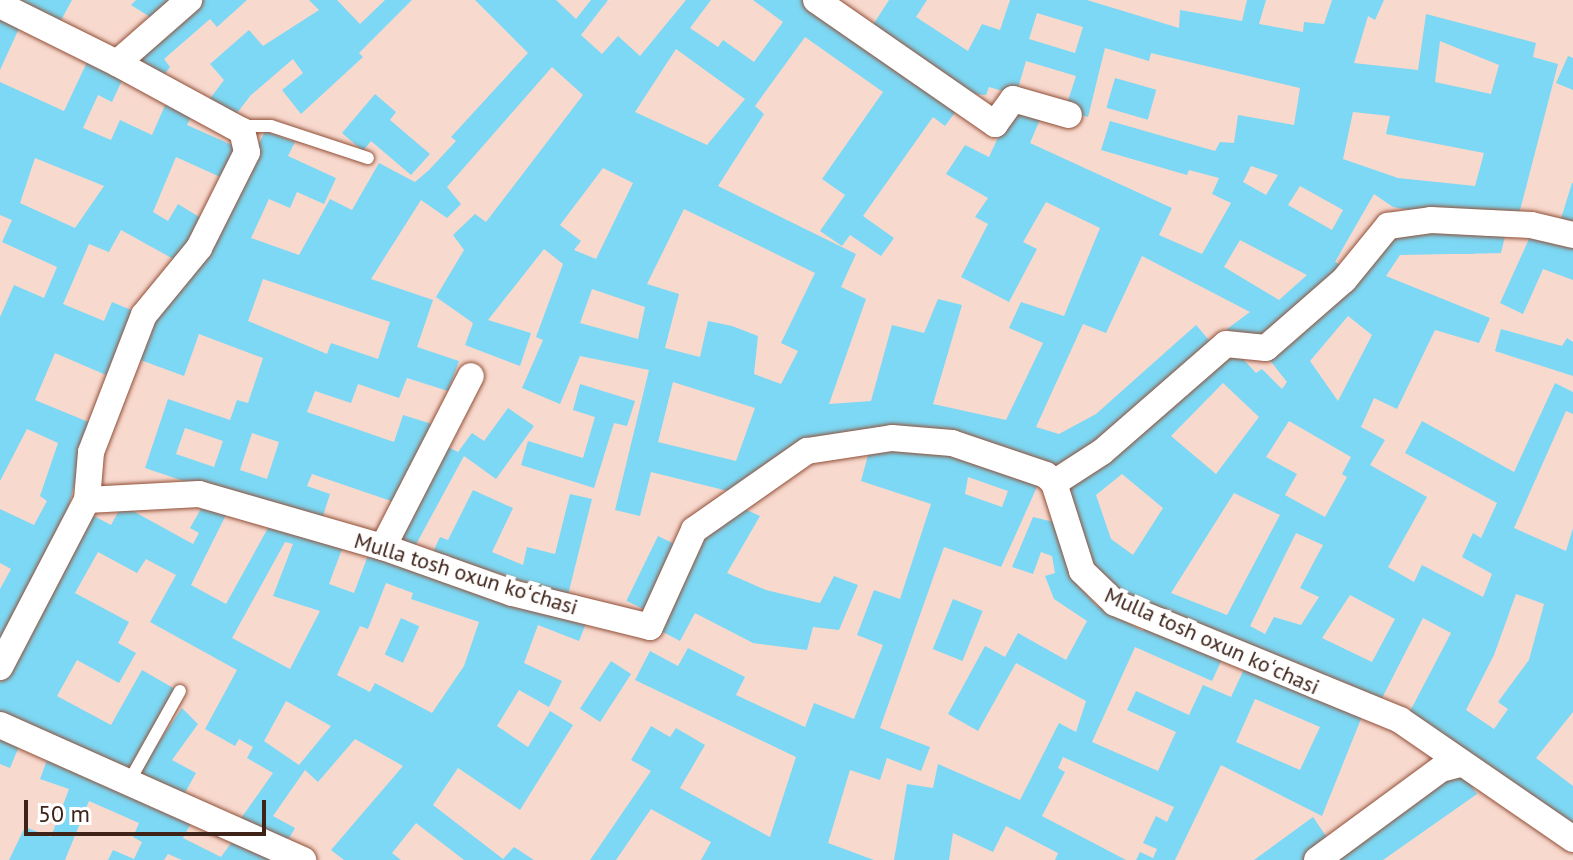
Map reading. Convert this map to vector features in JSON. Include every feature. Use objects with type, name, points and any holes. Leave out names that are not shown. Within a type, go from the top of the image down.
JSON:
[{"type":"street","points":[[117,63],[189,0]]},
{"type":"street","points":[[816,0],[995,124],[1013,99],[1069,115]]},
{"type":"street","points":[[0,5],[117,63],[234,127],[248,141],[247,152],[207,235],[144,315],[91,452],[87,500],[0,667]]},
{"type":"street","points":[[1054,483],[1102,452],[1226,344],[1266,348],[1344,280],[1388,226],[1431,220],[1517,224],[1573,235]]},
{"type":"street","points":[[383,547],[471,376]]},
{"type":"street","name":"Mulla tosh oxun koʻchasi","points":[[87,500],[199,494],[383,547],[512,593],[650,627],[694,530],[807,451],[913,437],[984,453],[1054,483],[1082,571],[1115,603],[1400,720],[1460,764],[1474,767],[1573,839]]},
{"type":"street","points":[[0,725],[130,780],[303,860]]},
{"type":"street","points":[[1317,860],[1441,769],[1460,764]]},
{"type":"lane","points":[[234,127],[271,126],[368,158]]},
{"type":"lane","points":[[130,780],[180,691]]},
{"type":"building","points":[[14,0],[72,0],[59,24]]},
{"type":"building","points":[[136,0],[181,0],[155,20],[131,5]]},
{"type":"building","points":[[202,0],[247,0],[217,27],[210,19],[164,59],[170,67],[161,79],[136,58]]},
{"type":"building","points":[[309,0],[337,0],[360,24],[385,0],[412,0],[359,53],[363,57],[301,114],[282,90],[303,73],[293,59],[251,95],[233,118],[206,104],[224,80],[210,64],[249,30],[263,46],[319,10]]},
{"type":"building","points":[[475,0],[556,0],[576,19],[591,0],[608,0],[581,35],[602,54],[618,36],[640,56],[686,0],[711,0],[690,28],[718,47],[723,40],[754,62],[783,22],[753,0],[806,0],[959,107],[945,126],[933,117],[863,216],[894,238],[881,256],[850,235],[842,246],[820,231],[845,195],[822,179],[883,92],[805,37],[755,106],[764,114],[718,186],[856,254],[841,287],[866,299],[829,404],[871,401],[892,325],[924,333],[938,299],[962,305],[933,404],[1006,420],[1043,343],[1009,328],[1021,302],[1064,316],[1100,228],[1046,202],[1023,242],[1037,249],[1009,302],[961,277],[988,224],[975,217],[988,198],[946,174],[965,145],[989,157],[1013,105],[1041,117],[1030,143],[1172,208],[1159,235],[1202,254],[1231,203],[1212,194],[1219,178],[1189,170],[1187,175],[1101,150],[1110,121],[1215,151],[1220,142],[1234,143],[1238,115],[1294,125],[1300,88],[1151,53],[1149,61],[1105,48],[1088,117],[1065,110],[1076,76],[1026,61],[1016,95],[989,87],[986,95],[972,94],[871,28],[889,0],[927,0],[916,17],[968,51],[982,24],[1000,30],[1010,0],[1087,0],[1179,28],[1180,10],[1242,21],[1247,0],[1266,0],[1259,24],[1303,32],[1304,22],[1324,24],[1332,0],[1384,0],[1375,20],[1368,16],[1354,63],[1418,70],[1426,14],[1536,43],[1533,57],[1558,64],[1518,218],[1426,213],[1393,207],[1374,194],[1335,262],[1346,268],[1244,348],[1227,329],[1250,312],[1142,256],[1106,333],[1083,324],[1036,427],[1059,434],[1096,414],[1196,325],[1215,347],[1116,436],[1056,467],[893,430],[728,491],[651,472],[640,516],[615,510],[649,370],[580,356],[560,404],[522,388],[543,340],[536,337],[563,264],[544,249],[488,320],[531,333],[520,366],[465,345],[473,323],[436,297],[464,250],[453,235],[475,214],[486,222],[583,95],[552,67],[447,187],[461,204],[447,218],[421,200],[371,279],[433,300],[417,347],[459,361],[448,391],[407,378],[399,398],[358,384],[351,403],[315,391],[307,412],[394,442],[403,415],[432,424],[413,479],[404,476],[394,502],[312,474],[307,486],[330,494],[321,522],[278,513],[145,468],[168,399],[230,420],[237,400],[248,403],[263,358],[199,334],[184,376],[135,358],[150,317],[219,228],[265,131],[295,142],[288,156],[336,178],[324,204],[297,192],[290,208],[269,199],[251,238],[299,255],[330,199],[352,210],[379,163],[415,182],[429,170],[456,141],[451,137],[528,53]],"holes":[[[1037,13],[1083,27],[1075,53],[1029,39]],[[1440,41],[1499,65],[1491,94],[1435,82]],[[676,49],[745,99],[707,145],[635,112]],[[1353,112],[1390,116],[1386,134],[1484,153],[1475,186],[1398,178],[1343,159]],[[1251,166],[1278,175],[1266,195],[1243,182]],[[603,168],[633,183],[596,259],[574,250],[581,241],[560,225]],[[1300,186],[1343,210],[1332,230],[1288,205]],[[684,209],[815,273],[781,343],[798,351],[781,384],[754,374],[758,336],[732,326],[708,321],[700,357],[665,348],[679,294],[647,284]],[[1240,240],[1307,275],[1279,300],[1224,267]],[[263,279],[390,322],[378,359],[331,343],[327,354],[248,321]],[[592,289],[645,307],[638,339],[580,323]],[[673,382],[755,408],[736,461],[658,442]],[[185,428],[223,441],[214,467],[176,454]],[[252,433],[279,442],[267,479],[240,470]]]},
{"type":"building","points":[[0,15],[21,24],[0,70]]},
{"type":"building","points":[[1568,56],[1573,58],[1573,90],[1556,83]]},
{"type":"building","points":[[89,58],[125,74],[112,102],[98,95],[83,128],[111,140],[120,120],[152,135],[166,103],[192,115],[187,125],[243,150],[229,181],[176,157],[153,212],[168,221],[178,204],[209,223],[177,261],[121,230],[109,252],[89,244],[63,304],[104,321],[112,302],[141,314],[113,378],[55,353],[35,400],[91,423],[69,505],[74,507],[0,646],[0,589],[11,569],[0,563],[0,509],[34,525],[47,501],[40,496],[58,443],[27,429],[0,481],[0,317],[14,285],[44,298],[57,267],[2,242],[12,220],[0,215],[0,82],[64,111]],"holes":[[[35,158],[104,186],[75,228],[20,203]]]},
{"type":"building","points":[[1115,78],[1156,90],[1148,120],[1106,108]]},
{"type":"building","points":[[375,94],[396,112],[390,120],[430,154],[411,175],[371,141],[363,151],[342,133]]},
{"type":"building","points":[[1573,183],[1573,225],[1560,222]]},
{"type":"building","points":[[1507,228],[1501,253],[1400,255],[1386,276],[1490,318],[1479,343],[1435,330],[1397,409],[1374,398],[1361,427],[1385,440],[1370,465],[1427,497],[1388,567],[1414,582],[1422,565],[1483,597],[1492,574],[1462,557],[1473,533],[1481,538],[1497,503],[1405,453],[1422,421],[1514,472],[1555,383],[1573,392],[1573,414],[1566,411],[1514,528],[1566,551],[1573,528],[1573,712],[1536,758],[1573,786],[1573,829],[1496,770],[1407,717],[1451,633],[1423,618],[1379,704],[1134,603],[1087,570],[1061,485],[1230,345],[1256,373],[1262,369],[1282,389],[1287,382],[1268,358],[1392,231]],"holes":[[[1348,316],[1372,335],[1338,401],[1310,361]],[[1223,383],[1259,417],[1216,474],[1171,436]],[[1289,421],[1351,457],[1342,474],[1347,477],[1325,517],[1285,495],[1297,474],[1266,457]],[[1122,474],[1163,508],[1133,555],[1111,539],[1096,495]],[[1234,493],[1280,515],[1227,615],[1171,593]],[[1296,533],[1323,545],[1300,588],[1319,597],[1301,625],[1274,617],[1265,634],[1250,626]],[[1516,594],[1544,604],[1529,660],[1498,702],[1508,709],[1494,729],[1466,710],[1494,655]],[[1350,595],[1395,619],[1372,662],[1322,638]]]},
{"type":"building","points":[[1534,228],[1573,245],[1573,280],[1543,269],[1523,314],[1500,303]]},
{"type":"building","points":[[1501,329],[1562,346],[1567,338],[1573,342],[1573,376],[1495,351]]},
{"type":"building","points":[[580,384],[635,401],[627,426],[614,423],[594,488],[521,465],[528,441],[583,458],[595,417],[573,410]]},
{"type":"building","points":[[508,408],[534,426],[496,479],[464,456],[413,550],[391,539],[442,444],[458,452],[472,433],[484,441]]},
{"type":"building","points":[[914,440],[1041,478],[1001,567],[944,547],[880,728],[930,747],[921,771],[887,758],[880,780],[850,770],[828,843],[874,860],[701,860],[711,842],[651,809],[616,860],[590,860],[651,771],[631,760],[651,726],[670,737],[676,728],[705,745],[680,788],[770,837],[796,757],[635,680],[650,651],[678,666],[688,648],[745,677],[736,695],[805,727],[814,703],[854,719],[883,645],[857,635],[874,590],[900,599],[931,504],[861,481],[870,448]],"holes":[[[968,477],[1008,491],[1002,507],[965,494]]]},
{"type":"building","points":[[473,490],[513,508],[492,552],[523,565],[527,547],[555,554],[570,494],[592,499],[568,595],[432,554],[440,537],[448,540]]},
{"type":"building","points":[[206,500],[228,511],[191,585],[226,604],[273,519],[345,541],[329,584],[354,593],[370,550],[587,621],[579,641],[538,625],[524,663],[562,681],[549,707],[519,690],[497,726],[528,747],[550,711],[573,725],[520,810],[458,768],[433,805],[503,859],[514,847],[534,860],[464,860],[416,823],[392,853],[401,860],[344,860],[331,850],[403,766],[355,739],[318,782],[305,770],[273,816],[295,828],[284,847],[237,824],[273,773],[247,758],[253,747],[239,739],[235,746],[205,729],[237,670],[150,622],[176,575],[146,559],[137,573],[98,552],[75,593],[129,622],[118,643],[136,653],[119,683],[77,660],[57,696],[111,725],[142,670],[175,689],[130,772],[0,712],[0,683],[92,515],[111,525],[122,505],[193,544],[199,533],[190,528]],"holes":[[[285,542],[293,544],[273,596],[320,611],[290,669],[232,638]],[[386,583],[413,593],[411,599],[479,622],[464,666],[432,713],[375,683],[370,692],[337,675],[360,626],[368,629]],[[286,701],[331,726],[299,765],[264,741]]]},
{"type":"building","points":[[742,508],[760,516],[727,573],[766,590],[820,603],[834,576],[858,585],[839,630],[813,627],[807,650],[753,643],[695,613],[680,641],[657,629],[698,536]]},
{"type":"building","points":[[1033,517],[1062,524],[1075,582],[1096,605],[1143,631],[1147,623],[1223,657],[1212,681],[1135,647],[1092,742],[1158,771],[1176,732],[1127,710],[1136,691],[1189,715],[1203,685],[1231,697],[1245,667],[1363,714],[1322,816],[1221,765],[1175,860],[1136,860],[1140,852],[1153,858],[1157,849],[1143,843],[1156,816],[1167,822],[1174,807],[1063,757],[1058,768],[1065,772],[1042,816],[1126,860],[1055,860],[1058,853],[1006,826],[993,852],[953,833],[949,860],[894,860],[907,784],[933,788],[938,764],[1020,800],[1059,723],[1076,732],[1086,701],[1016,663],[978,731],[948,714],[985,646],[1005,657],[1018,633],[1066,660],[1087,621],[1054,599],[1045,576],[1055,573],[1052,556],[1041,552],[1033,574],[1012,567]],"holes":[[[1255,699],[1320,727],[1300,770],[1236,742]]]},
{"type":"building","points":[[658,536],[680,547],[649,612],[626,601]]},
{"type":"building","points":[[953,599],[983,611],[962,661],[933,649]]},
{"type":"building","points":[[401,618],[419,626],[403,663],[385,655]]},
{"type":"building","points":[[611,661],[631,674],[600,722],[580,709]]},
{"type":"building","points":[[182,708],[198,724],[172,760],[196,773],[182,798],[137,774]]},
{"type":"building","points":[[0,735],[20,744],[10,768],[0,764]]},
{"type":"building","points":[[50,752],[196,814],[183,838],[221,857],[237,835],[275,860],[182,860],[168,854],[164,860],[108,860],[113,850],[134,859],[142,842],[133,837],[139,823],[89,801],[65,860],[9,860],[25,827],[51,837],[69,789],[40,779]]},
{"type":"building","points":[[1461,771],[1477,794],[1383,860],[1334,860]]},
{"type":"building","points":[[1313,817],[1330,842],[1305,860],[1254,860]]}]
